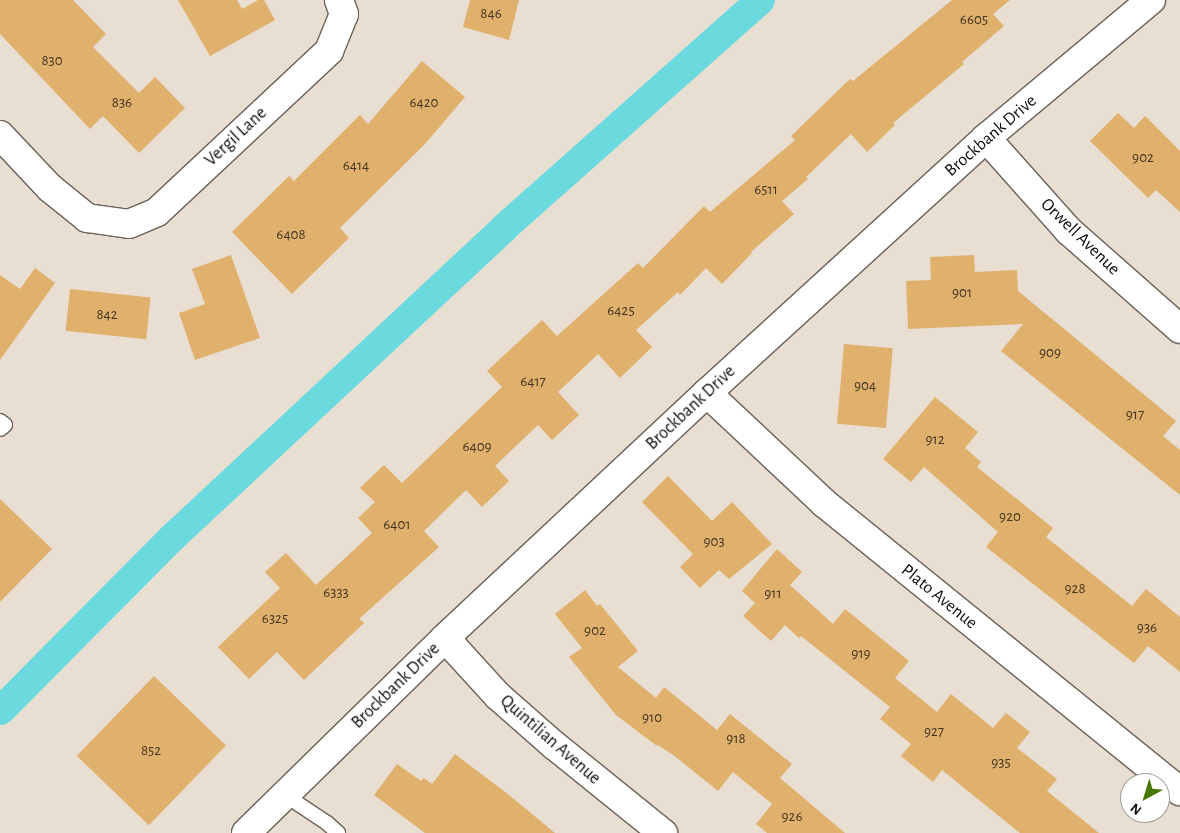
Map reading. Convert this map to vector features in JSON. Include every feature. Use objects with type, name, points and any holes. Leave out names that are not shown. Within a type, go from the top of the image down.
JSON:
[{"type":"street","name":"Vergil Lane","points":[[0,135],[50,188],[88,218],[129,224],[157,212],[329,51],[344,14],[339,0]]},
{"type":"street","name":"Brockbank Drive","points":[[246,833],[445,638],[706,394],[986,138],[1151,0]]},
{"type":"street","name":"Orwell Avenue","points":[[986,138],[1069,231],[1180,329]]},
{"type":"street","name":"Plato Avenue","points":[[706,394],[824,503],[1180,791]]},
{"type":"street","name":"Quintilian Avenue","points":[[445,638],[498,696],[555,746],[663,833]]},
{"type":"lane","points":[[0,421],[4,425],[0,429]]},
{"type":"lane","points":[[285,795],[338,833]]},
{"type":"building","points":[[0,0],[73,0],[106,34],[93,47],[139,93],[155,77],[185,108],[139,153],[103,116],[90,129],[0,34]]},
{"type":"building","points":[[178,0],[237,0],[242,9],[258,0],[264,0],[275,20],[210,56]]},
{"type":"building","points":[[470,0],[519,0],[509,40],[463,27]]},
{"type":"building","points":[[952,0],[1010,0],[993,14],[1004,26],[962,62],[964,64],[893,123],[895,125],[867,152],[851,134],[806,177],[808,179],[782,201],[794,214],[751,252],[722,284],[706,268],[680,295],[678,292],[636,330],[652,347],[620,378],[598,354],[558,392],[579,415],[552,440],[538,425],[495,466],[509,481],[482,507],[466,490],[424,531],[439,547],[359,619],[364,623],[304,680],[277,652],[249,679],[218,647],[280,588],[265,572],[286,553],[316,585],[372,533],[358,518],[375,502],[360,488],[384,465],[402,483],[502,387],[487,371],[542,320],[557,336],[638,263],[643,268],[704,206],[710,212],[795,140],[791,136],[850,79],[853,81]]},
{"type":"building","points":[[422,61],[465,97],[425,144],[340,228],[349,238],[292,294],[232,232],[289,176],[294,181],[360,115],[368,124]]},
{"type":"building","points":[[1118,113],[1134,128],[1145,116],[1180,151],[1180,212],[1156,190],[1148,198],[1090,141]]},
{"type":"building","points":[[231,255],[260,338],[195,360],[179,313],[205,304],[192,269]]},
{"type":"building","points":[[974,255],[975,272],[1017,270],[1018,291],[1176,421],[1163,436],[1180,450],[1180,495],[1001,351],[1023,324],[908,329],[906,281],[931,280],[930,257]]},
{"type":"building","points":[[35,268],[55,283],[0,360],[0,275],[20,289]]},
{"type":"building","points":[[70,289],[151,297],[146,339],[66,331]]},
{"type":"building","points":[[844,344],[893,348],[886,428],[837,424]]},
{"type":"building","points":[[935,397],[978,432],[965,448],[981,462],[977,467],[1053,528],[1046,537],[1132,606],[1146,589],[1180,617],[1180,672],[1148,646],[1134,663],[986,547],[998,532],[924,467],[911,482],[883,459]]},
{"type":"building","points":[[668,476],[712,521],[732,502],[772,544],[729,579],[719,570],[700,588],[680,567],[693,554],[642,502]]},
{"type":"building","points":[[0,499],[52,549],[0,602]]},
{"type":"building","points":[[777,549],[802,572],[790,585],[833,624],[845,609],[909,661],[895,678],[937,712],[951,694],[993,728],[1006,713],[1030,732],[1017,748],[1057,779],[1047,791],[1099,833],[1020,833],[942,770],[933,782],[901,756],[911,744],[880,719],[890,707],[801,636],[799,638],[785,625],[771,641],[743,616],[755,603],[742,591]]},
{"type":"building","points":[[585,590],[597,606],[600,604],[638,651],[618,667],[656,698],[664,687],[717,730],[730,714],[792,764],[780,778],[845,833],[767,833],[756,824],[772,804],[733,772],[718,791],[676,757],[657,746],[616,715],[569,657],[582,648],[555,614]]},
{"type":"building","points":[[154,676],[226,745],[149,825],[77,756]]},
{"type":"building","points":[[455,754],[555,833],[425,833],[374,795],[397,764],[421,781],[424,778],[432,784]]},
{"type":"waterway","points":[[0,710],[172,537],[504,227],[760,0]]}]
